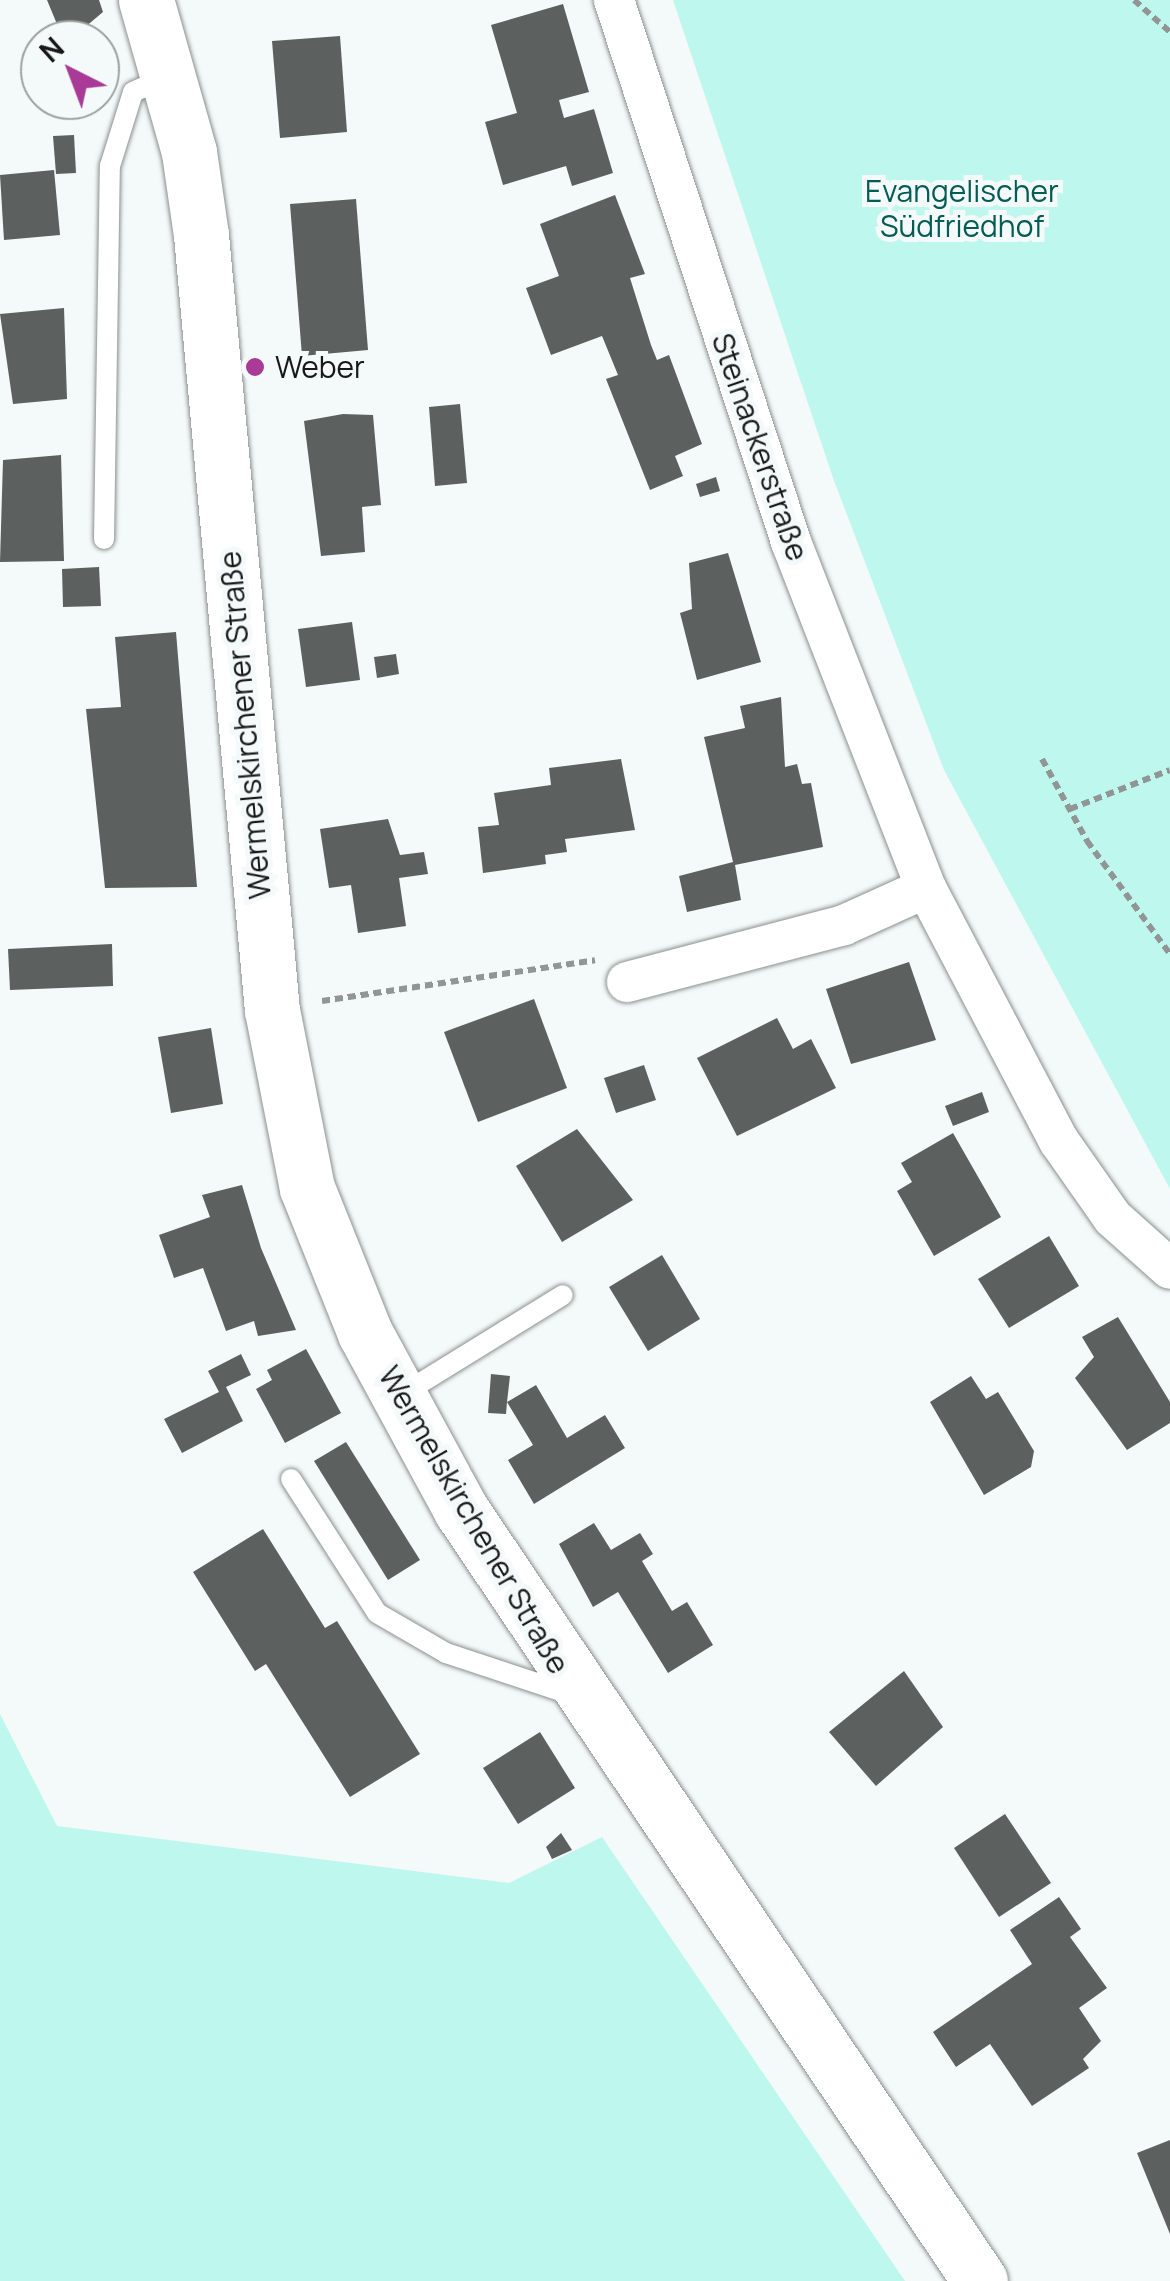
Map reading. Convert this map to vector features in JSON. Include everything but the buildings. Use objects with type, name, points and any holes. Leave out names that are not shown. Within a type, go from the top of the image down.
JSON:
[{"type":"main road","name":"Wermelskirchener Straße","points":[[146,0],[170,75],[201,235],[286,1096],[307,1188],[400,1396],[577,1696],[980,2281]]},
{"type":"street","name":"Steinackerstraße","points":[[614,0],[791,542],[926,888],[1059,1141],[1113,1218],[1170,1270]]},
{"type":"street","points":[[627,982],[844,925],[926,888]]},
{"type":"lane","points":[[104,539],[110,166],[132,92],[170,75]]},
{"type":"lane","points":[[400,1396],[564,1295]]},
{"type":"lane","points":[[291,1479],[377,1613],[461,1659],[577,1696]]},
{"type":"path","points":[[1134,0],[1170,32]]},
{"type":"path","points":[[1042,759],[1070,809],[1170,954]]},
{"type":"path","points":[[1070,809],[1170,770]]},
{"type":"path","points":[[332,1000],[559,962]]},
{"type":"green space","name":"Evangelischer Südfriedhof","points":[[673,0],[1170,0],[1170,1189],[944,770],[833,478]]},
{"type":"green space","points":[[0,1714],[57,1826],[509,1883],[602,1837],[905,2281],[0,2281]]},
{"type":"place","name":"Weber","points":[[255,367]]}]
